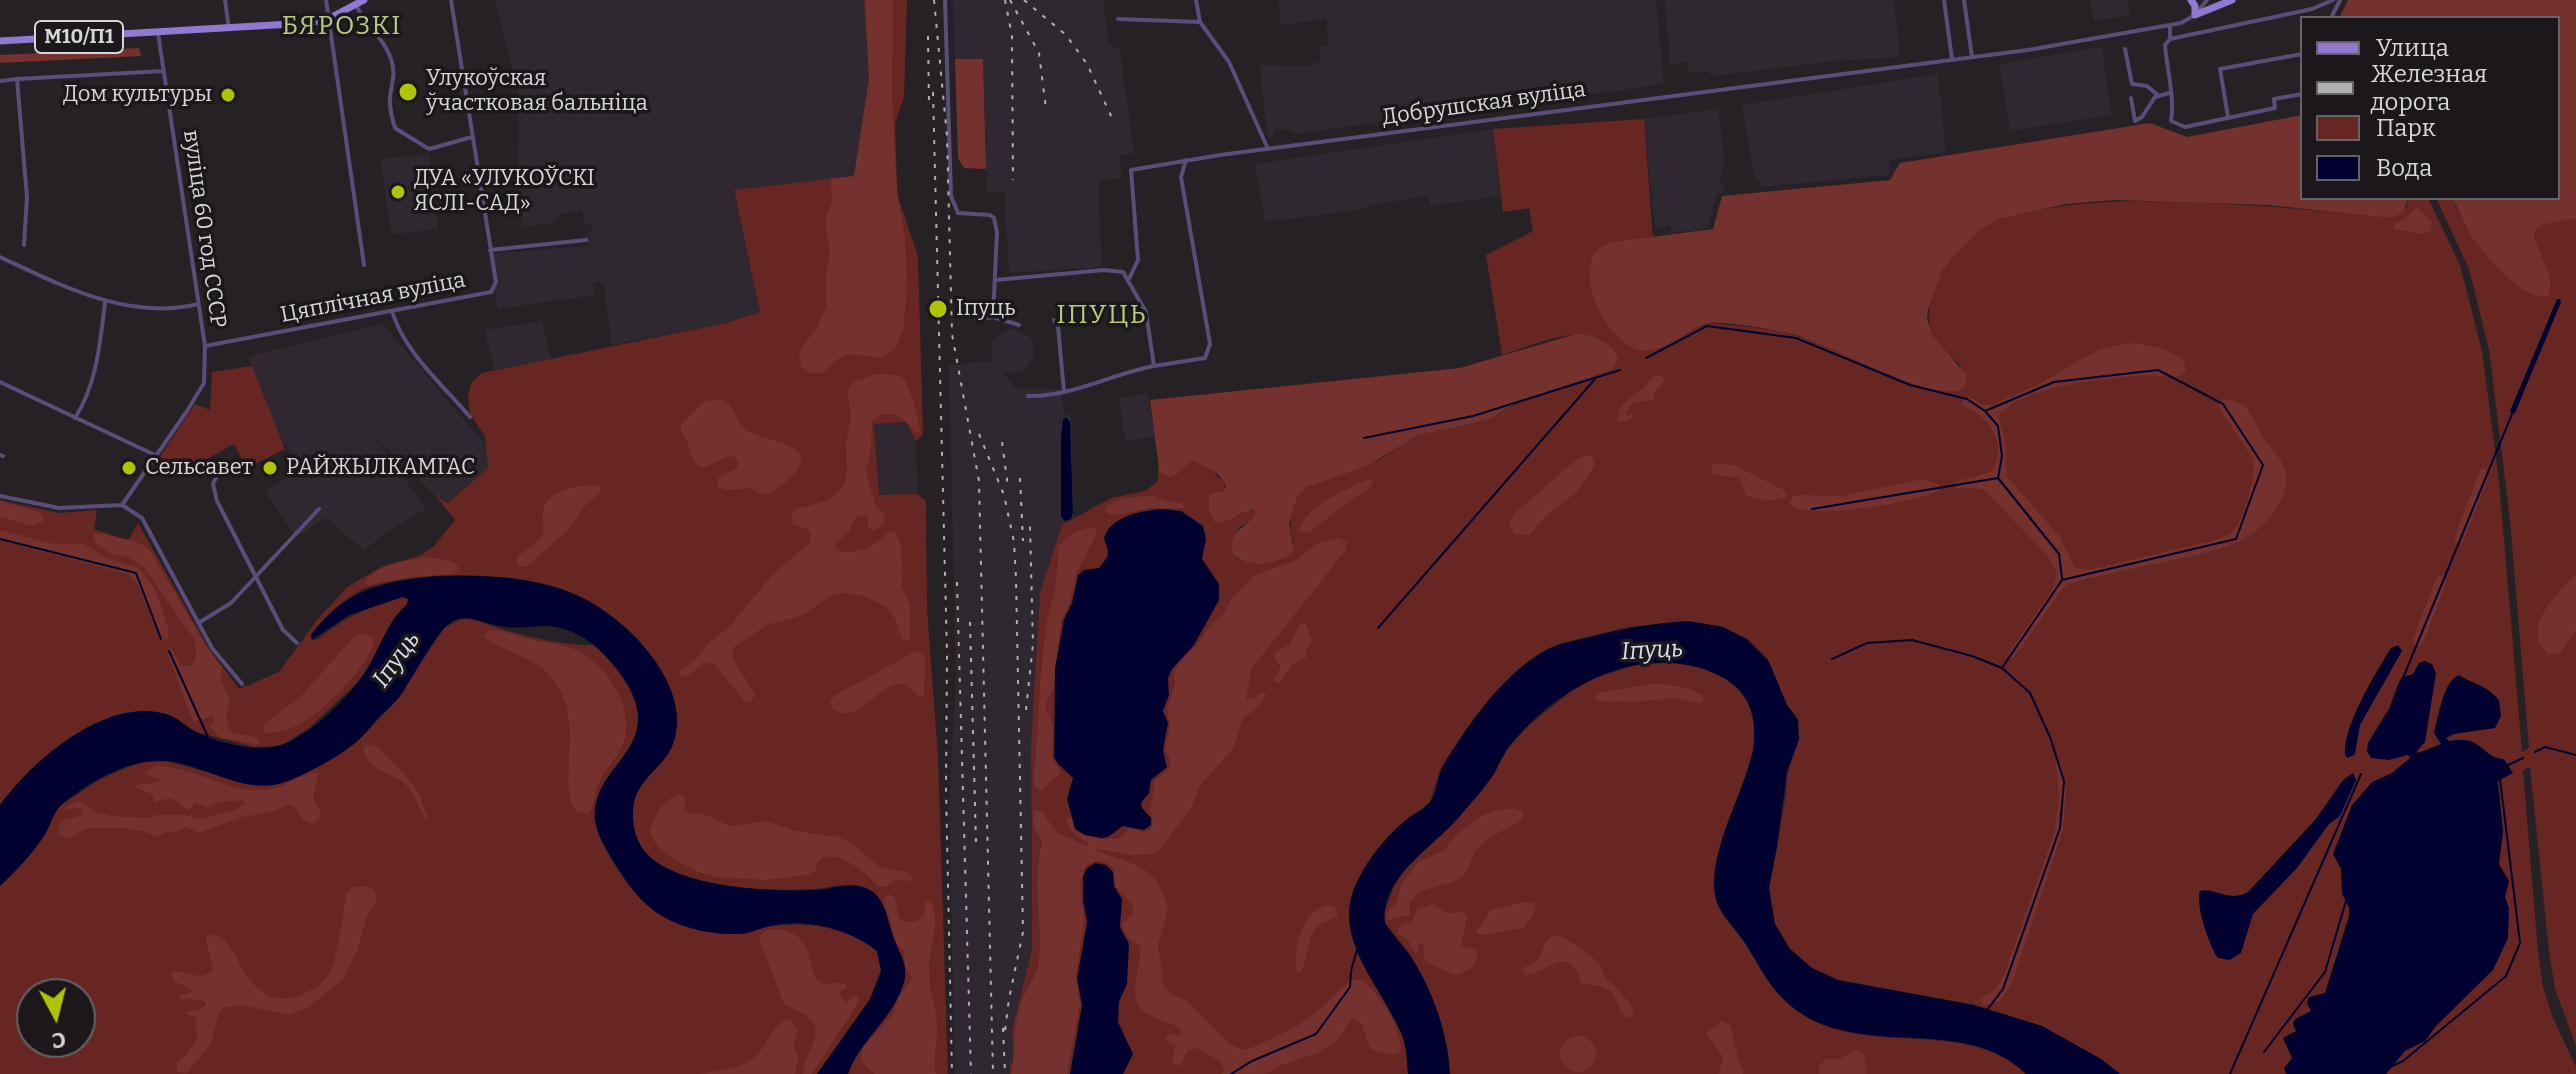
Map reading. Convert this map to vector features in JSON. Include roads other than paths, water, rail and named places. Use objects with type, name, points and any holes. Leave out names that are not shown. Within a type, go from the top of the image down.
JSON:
[{"type":"main road","name":"М10/П1","points":[[0,41],[308,23],[328,19],[364,0]]},
{"type":"main road","points":[[2191,0],[2195,15],[2232,0]]},
{"type":"street","points":[[225,0],[229,29]]},
{"type":"street","points":[[326,0],[364,265]]},
{"type":"street","name":"Цяплічная вуліца","points":[[205,346],[491,292],[496,282],[451,0]]},
{"type":"street","points":[[945,0],[951,196],[958,213],[990,215],[994,218],[997,232],[993,317]]},
{"type":"street","points":[[1196,0],[1200,22],[1229,62],[1268,149]]},
{"type":"street","points":[[1944,0],[1952,59]]},
{"type":"street","points":[[1964,0],[1972,57]]},
{"type":"street","name":"Добрушская вуліца","points":[[1129,279],[1138,260],[1131,170],[1186,160],[1972,57],[2170,25],[2195,15],[2207,0]]},
{"type":"street","points":[[2300,94],[2274,99],[2275,108],[2185,127],[2171,121],[2174,108],[2169,93],[2165,45],[2170,39],[2312,9],[2333,0]]},
{"type":"street","points":[[356,5],[360,15],[385,44],[392,60],[395,73],[390,111],[395,128],[432,150],[472,137]]},
{"type":"street","points":[[1118,19],[1200,22]]},
{"type":"street","points":[[2170,25],[2170,39]]},
{"type":"street","name":"вуліца 60 год СССР","points":[[155,455],[204,383],[205,346],[158,33]]},
{"type":"street","points":[[2125,49],[2132,84],[2147,86],[2160,96]]},
{"type":"street","points":[[2228,117],[2220,69],[2300,54]]},
{"type":"street","points":[[0,81],[164,71]]},
{"type":"street","points":[[17,79],[27,197],[24,245]]},
{"type":"street","points":[[2131,98],[2135,121],[2142,117],[2155,97],[2169,93]]},
{"type":"street","points":[[1028,396],[1049,397],[1127,371],[1205,358],[1209,353],[1206,314],[1181,177],[1186,160]]},
{"type":"street","points":[[490,250],[586,240]]},
{"type":"street","points":[[0,257],[105,303],[178,309],[198,304]]},
{"type":"street","points":[[996,280],[1111,270],[1123,272],[1146,312],[1154,366]]},
{"type":"street","points":[[75,418],[87,400],[94,374],[105,303]]},
{"type":"street","points":[[392,311],[397,326],[420,359],[470,417]]},
{"type":"street","points":[[976,320],[993,317],[1019,325]]},
{"type":"street","points":[[1054,320],[1058,326],[1064,393]]},
{"type":"street","points":[[0,382],[155,455],[122,505]]},
{"type":"street","points":[[223,463],[213,484],[217,501],[283,630],[297,643]]},
{"type":"street","points":[[0,496],[59,508],[122,505],[142,518],[212,648],[242,684]]},
{"type":"street","points":[[200,622],[231,603],[319,509]]},
{"type":"water","points":[[2557,299],[2561,302],[2515,413],[2511,415],[2510,411]]},
{"type":"water","points":[[1066,417],[1070,422],[1073,513],[1071,519],[1065,521],[1061,517],[1061,437],[1063,419]]},
{"type":"water","points":[[1165,509],[1181,511],[1203,526],[1206,539],[1202,559],[1219,584],[1219,600],[1194,645],[1172,669],[1168,678],[1169,695],[1163,711],[1168,723],[1163,750],[1167,767],[1151,780],[1149,793],[1141,803],[1151,818],[1151,825],[1144,830],[1123,826],[1102,838],[1085,835],[1075,829],[1067,799],[1073,778],[1054,757],[1055,668],[1064,619],[1072,603],[1078,575],[1084,570],[1099,568],[1107,556],[1104,538],[1108,530],[1121,519]]},
{"type":"water","points":[[438,576],[501,577],[564,590],[605,612],[645,648],[672,692],[677,715],[671,749],[644,782],[634,802],[633,819],[637,837],[643,849],[657,862],[675,872],[723,885],[815,890],[852,885],[867,888],[877,896],[902,958],[905,976],[893,1007],[860,1050],[848,1074],[817,1074],[870,999],[881,971],[877,951],[853,936],[811,924],[769,926],[742,934],[704,931],[672,921],[641,899],[613,860],[596,826],[596,804],[603,785],[635,736],[638,717],[632,694],[614,665],[600,650],[583,637],[564,629],[505,627],[468,618],[450,623],[431,645],[401,695],[359,740],[332,759],[288,781],[272,785],[241,783],[181,763],[165,761],[139,763],[112,772],[62,805],[36,847],[0,886],[0,805],[32,769],[74,735],[97,722],[146,711],[173,716],[194,731],[226,743],[262,748],[284,744],[319,722],[353,688],[408,599],[403,597],[349,615],[312,640],[311,635],[324,619],[337,607],[367,590],[400,581]]},
{"type":"water","points":[[1688,621],[1723,627],[1747,639],[1768,660],[1787,705],[1798,720],[1799,739],[1787,771],[1769,888],[1775,924],[1790,949],[1812,968],[1838,980],[1974,1005],[2042,1026],[2101,1059],[2120,1074],[2026,1074],[2001,1056],[1973,1045],[1848,1032],[1818,1022],[1784,1000],[1720,909],[1714,891],[1720,846],[1753,751],[1753,716],[1738,688],[1729,681],[1689,665],[1660,663],[1631,666],[1603,675],[1551,705],[1509,747],[1482,791],[1411,864],[1391,891],[1385,923],[1411,957],[1432,998],[1443,1028],[1450,1074],[1408,1074],[1403,1038],[1363,964],[1351,933],[1350,904],[1367,863],[1396,829],[1430,802],[1442,767],[1465,731],[1502,685],[1530,660],[1565,643],[1637,627]]},
{"type":"water","points":[[2398,645],[2402,651],[2360,725],[2355,754],[2348,758],[2345,755],[2346,744],[2354,716],[2391,648]]},
{"type":"water","points":[[2425,661],[2432,664],[2436,673],[2425,742],[2418,753],[2441,744],[2434,733],[2435,727],[2449,684],[2459,675],[2499,700],[2501,716],[2495,728],[2446,738],[2449,741],[2475,743],[2504,759],[2513,773],[2498,781],[2503,831],[2499,864],[2509,881],[2505,897],[2509,908],[2508,938],[2493,970],[2436,1026],[2425,1041],[2405,1051],[2386,1074],[2286,1074],[2284,1068],[2292,1058],[2283,1038],[2296,1031],[2293,1024],[2295,1019],[2311,1011],[2307,1003],[2309,997],[2325,993],[2349,916],[2349,907],[2342,894],[2341,869],[2333,854],[2352,805],[2372,782],[2392,773],[2410,758],[2408,755],[2389,760],[2371,758],[2367,751],[2368,743],[2389,709],[2402,677],[2413,674],[2419,663]]},
{"type":"water","points":[[2353,773],[2356,780],[2340,816],[2329,824],[2297,868],[2253,914],[2241,953],[2230,960],[2218,958],[2204,925],[2199,905],[2200,891],[2234,896],[2248,892],[2316,819],[2343,780]]},
{"type":"water","points":[[1095,863],[1106,865],[1113,872],[1114,886],[1122,899],[1120,927],[1129,944],[1127,984],[1119,1002],[1118,1022],[1133,1054],[1123,1074],[1070,1074],[1082,1005],[1077,979],[1087,922],[1083,877],[1086,869]]},
{"type":"waterway","points":[[1646,358],[1707,326],[1796,338],[1910,385],[1967,399],[1985,411],[1998,426],[2002,456],[1998,478]]},
{"type":"waterway","points":[[1364,438],[1473,416],[1620,370]]},
{"type":"waterway","points":[[1985,411],[2054,382],[2158,370],[2223,404],[2263,465],[2236,539],[2062,580],[2002,668]]},
{"type":"waterway","points":[[1378,628],[1595,379]]},
{"type":"waterway","points":[[2403,678],[2512,414]]},
{"type":"waterway","points":[[1812,509],[1998,478],[2059,554],[2062,578]]},
{"type":"waterway","points":[[0,539],[136,573],[161,639]]},
{"type":"waterway","points":[[1832,659],[1867,643],[1912,640],[1972,656],[2002,668],[2030,693],[2050,737],[2064,781],[2060,828],[2003,989],[1987,1010]]},
{"type":"waterway","points":[[169,651],[208,737]]},
{"type":"waterway","points":[[2535,752],[2545,747],[2576,755]]},
{"type":"waterway","points":[[2506,766],[2523,758]]},
{"type":"waterway","points":[[2230,1074],[2361,774]]},
{"type":"waterway","points":[[2390,1067],[2403,1061],[2506,976],[2520,943],[2500,779]]},
{"type":"waterway","points":[[2264,1052],[2325,972],[2346,901]]},
{"type":"waterway","points":[[1231,1074],[1252,1061],[1316,1034],[1350,987],[1357,950]]},
{"type":"railway","points":[[934,0],[947,136],[952,334],[979,481],[993,1074]]},
{"type":"railway","points":[[1005,0],[1012,36],[1013,180]]},
{"type":"railway","points":[[1010,0],[1039,53],[1046,109]]},
{"type":"railway","points":[[1024,0],[1066,35],[1087,64],[1113,120]]},
{"type":"railway","points":[[928,36],[929,104]]},
{"type":"railway","points":[[933,92],[947,654],[946,788],[952,1074]]},
{"type":"railway","points":[[979,434],[1004,495],[1014,542],[1016,578],[1023,932],[1004,1038]]},
{"type":"railway","points":[[1002,442],[1008,487]]},
{"type":"railway","points":[[1020,478],[1023,541]]},
{"type":"railway","points":[[1026,710],[1033,644],[1030,526]]},
{"type":"railway","points":[[957,582],[971,1074]]},
{"type":"railway","points":[[970,622],[976,842]]},
{"type":"railway","points":[[1003,1028],[1005,1074]]},
{"type":"place","name":"Улукоўская ўчастковая бальніца","points":[[408,92]]},
{"type":"place","name":"Дом культуры","points":[[228,95]]},
{"type":"place","name":"ДУА «УЛУКОЎСКІ ЯСЛІ-САД»","points":[[398,192]]},
{"type":"place","name":"Іпуць","points":[[938,309]]},
{"type":"place","name":"Сельсавет","points":[[129,468]]},
{"type":"place","name":"РАЙЖЫЛКАМГАС","points":[[270,468]]},
{"type":"district","name":"БЯРОЗКІ","points":[[342,27]]},
{"type":"district","name":"ІПУЦЬ","points":[[1102,316]]}]
